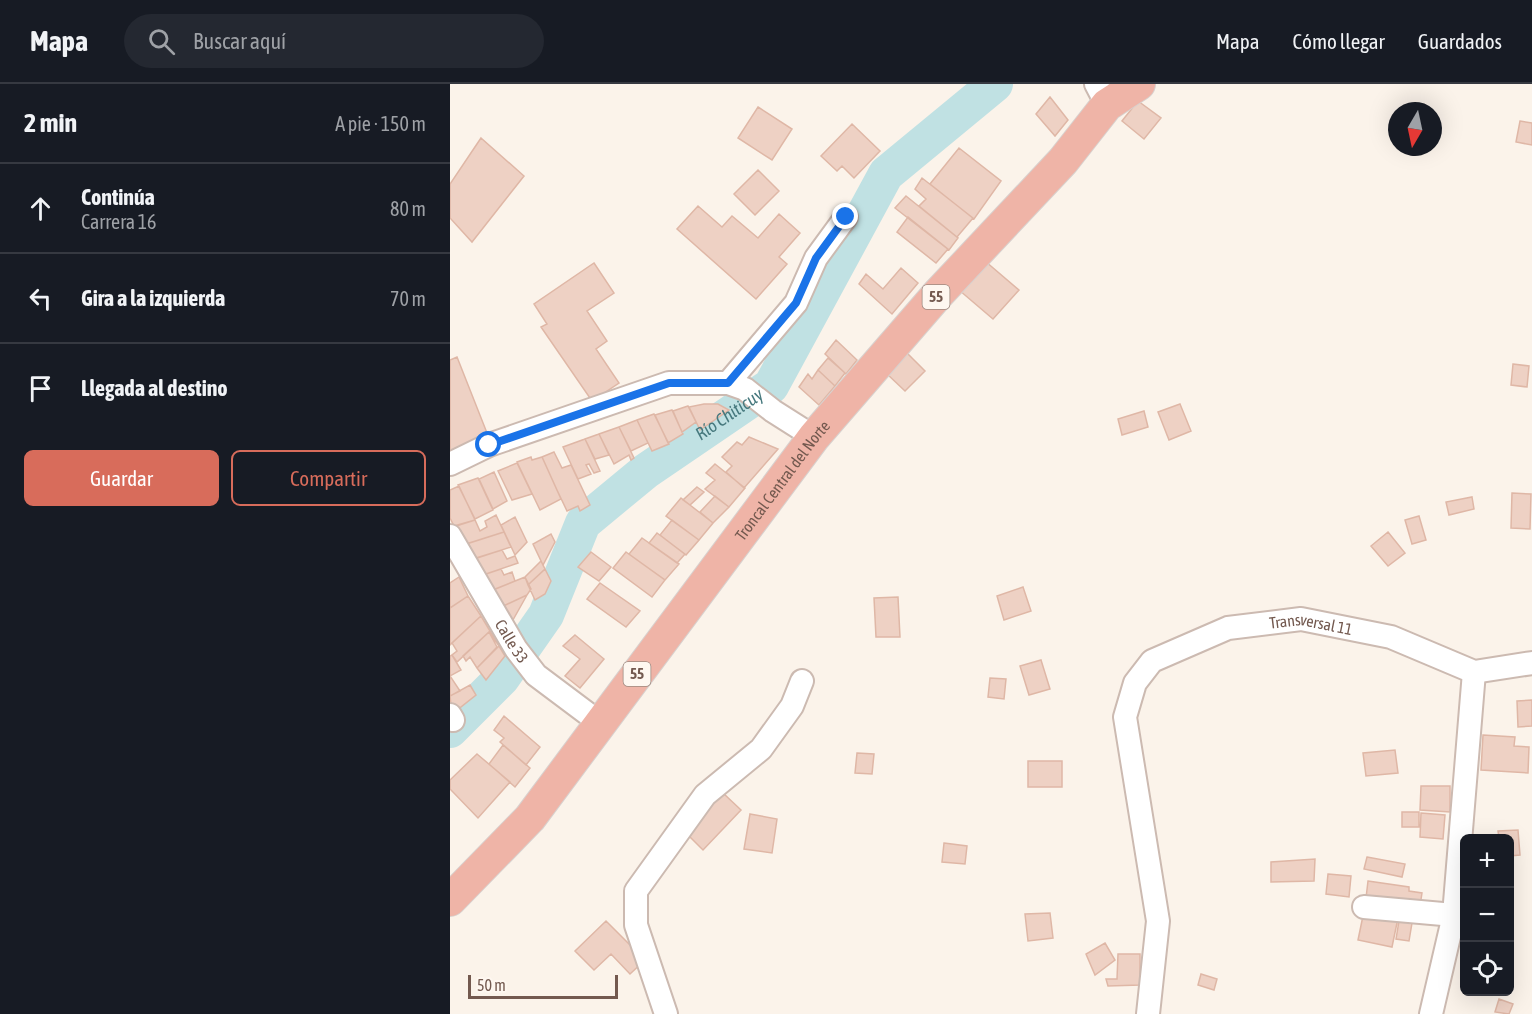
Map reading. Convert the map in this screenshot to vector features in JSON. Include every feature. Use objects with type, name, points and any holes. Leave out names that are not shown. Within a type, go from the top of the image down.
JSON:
[{"type":"highway","name":"Troncal Central del Norte","points":[[450,900],[530,818],[814,437],[938,294],[1063,161],[1101,95],[1139,84]]},
{"type":"street","points":[[737,386],[796,303],[816,258],[846,217]]},
{"type":"street","points":[[450,464],[489,445],[669,383],[737,386],[814,437]]},
{"type":"street","name":"Calle 33","points":[[450,536],[516,649],[536,675],[600,723]]},
{"type":"street","name":"Transversal 11","points":[[1148,1014],[1158,921],[1125,717],[1135,683],[1152,661],[1228,627],[1300,619],[1391,637],[1474,672]]},
{"type":"street","points":[[1431,1014],[1454,915],[1474,672],[1532,663]]},
{"type":"street","points":[[666,1014],[636,925],[636,891],[705,795],[761,749],[792,706],[802,681]]},
{"type":"street","points":[[1364,907],[1454,915]]},
{"type":"building","points":[[1050,97],[1068,120],[1055,136],[1036,114]]},
{"type":"building","points":[[1138,101],[1161,118],[1144,139],[1122,121]]},
{"type":"building","points":[[758,107],[792,129],[772,160],[738,138]]},
{"type":"building","points":[[1520,121],[1532,123],[1532,145],[1516,142]]},
{"type":"building","points":[[852,124],[880,151],[854,178],[842,166],[837,171],[821,156]]},
{"type":"building","points":[[481,138],[524,176],[472,242],[450,218],[450,184]]},
{"type":"building","points":[[959,148],[1001,181],[974,219],[930,184]]},
{"type":"building","points":[[758,170],[779,191],[755,215],[734,194]]},
{"type":"building","points":[[922,178],[973,218],[957,237],[919,206],[926,199],[915,189]]},
{"type":"building","points":[[906,196],[958,238],[949,250],[895,208]]},
{"type":"building","points":[[698,206],[722,227],[732,216],[758,238],[779,214],[800,233],[779,257],[787,264],[756,299],[677,229]]},
{"type":"building","points":[[908,217],[948,249],[936,263],[897,232]]},
{"type":"building","points":[[985,261],[1019,290],[993,319],[959,290]]},
{"type":"building","points":[[594,263],[614,293],[587,311],[607,341],[596,349],[619,383],[592,401],[541,327],[547,324],[534,304]]},
{"type":"building","points":[[901,268],[918,283],[892,314],[859,284],[866,274],[883,289]]},
{"type":"building","points":[[836,340],[857,360],[846,374],[825,354]]},
{"type":"building","points":[[906,352],[925,371],[905,391],[885,372]]},
{"type":"building","points":[[457,357],[489,438],[450,454],[450,360]]},
{"type":"building","points":[[828,358],[845,373],[835,386],[818,370]]},
{"type":"building","points":[[1513,364],[1529,366],[1527,387],[1511,385]]},
{"type":"building","points":[[818,370],[835,386],[819,405],[799,387],[808,374],[812,379]]},
{"type":"building","points":[[718,404],[729,410],[700,430],[689,407]]},
{"type":"building","points":[[1180,404],[1191,431],[1169,440],[1158,412]]},
{"type":"building","points":[[688,406],[696,422],[682,432],[673,411]]},
{"type":"building","points":[[672,410],[683,434],[668,443],[655,415]]},
{"type":"building","points":[[1144,411],[1148,427],[1122,435],[1118,419]]},
{"type":"building","points":[[654,414],[669,444],[652,451],[637,420]]},
{"type":"building","points":[[637,420],[648,443],[631,451],[619,427]]},
{"type":"building","points":[[619,427],[634,458],[631,460],[629,455],[614,464],[599,434]]},
{"type":"building","points":[[599,434],[609,455],[595,459],[585,439]]},
{"type":"building","points":[[749,437],[778,449],[744,488],[726,472],[732,466],[722,457],[737,442],[742,445]]},
{"type":"building","points":[[585,439],[600,471],[594,473],[589,464],[586,465],[591,474],[578,479],[563,447]]},
{"type":"building","points":[[554,452],[562,468],[571,465],[590,505],[580,511],[578,506],[567,511],[542,457]]},
{"type":"building","points":[[531,457],[532,460],[542,457],[561,499],[540,510],[517,462]]},
{"type":"building","points":[[517,463],[532,494],[512,500],[498,471]]},
{"type":"building","points":[[715,464],[745,488],[729,507],[705,489],[715,480],[706,473]]},
{"type":"building","points":[[494,472],[507,501],[493,509],[479,479]]},
{"type":"building","points":[[478,478],[493,510],[475,519],[458,485]]},
{"type":"building","points":[[459,486],[475,520],[454,526],[450,518],[450,490]]},
{"type":"building","points":[[697,487],[704,492],[690,505],[683,500]]},
{"type":"building","points":[[1512,493],[1531,494],[1530,529],[1511,528]]},
{"type":"building","points":[[715,496],[729,507],[713,523],[700,512]]},
{"type":"building","points":[[1472,497],[1474,509],[1449,515],[1446,502]]},
{"type":"building","points":[[681,498],[713,523],[699,540],[666,516]]},
{"type":"building","points":[[496,515],[504,532],[463,545],[453,527],[475,520],[480,531],[487,527],[485,521]]},
{"type":"building","points":[[1419,516],[1426,540],[1412,544],[1405,520]]},
{"type":"building","points":[[515,517],[527,542],[515,555],[501,525]]},
{"type":"building","points":[[672,520],[699,540],[686,555],[660,535]]},
{"type":"building","points":[[504,532],[511,547],[471,560],[463,545]]},
{"type":"building","points":[[1388,532],[1405,553],[1388,566],[1371,546]]},
{"type":"building","points":[[657,533],[685,554],[677,563],[649,543]]},
{"type":"building","points":[[551,534],[555,542],[543,565],[533,544]]},
{"type":"building","points":[[642,538],[679,564],[665,580],[629,554]]},
{"type":"building","points":[[502,550],[507,559],[515,556],[518,563],[483,575],[473,559]]},
{"type":"building","points":[[591,552],[611,567],[599,581],[578,567]]},
{"type":"building","points":[[626,552],[665,580],[652,597],[613,568]]},
{"type":"building","points":[[541,561],[545,569],[528,585],[525,577]]},
{"type":"building","points":[[501,569],[504,575],[512,572],[515,581],[488,592],[480,576]]},
{"type":"building","points":[[545,569],[551,581],[545,594],[535,600],[528,585]]},
{"type":"building","points":[[459,577],[468,596],[450,608],[450,583]]},
{"type":"building","points":[[525,577],[531,589],[527,595],[497,609],[488,592]]},
{"type":"building","points":[[600,583],[640,611],[626,627],[587,599]]},
{"type":"building","points":[[1023,587],[1031,611],[1004,620],[997,596]]},
{"type":"building","points":[[527,595],[509,627],[499,608]]},
{"type":"building","points":[[468,596],[481,616],[450,645],[450,608]]},
{"type":"building","points":[[898,597],[900,637],[876,637],[874,598]]},
{"type":"building","points":[[481,616],[499,646],[489,632],[457,662],[452,655],[457,651],[452,643]]},
{"type":"building","points":[[489,632],[497,647],[477,668],[470,657],[466,661],[463,656]]},
{"type":"building","points":[[575,635],[604,659],[580,688],[565,676],[580,659],[563,646]]},
{"type":"building","points":[[499,646],[505,656],[486,680],[477,668]]},
{"type":"building","points":[[452,655],[461,670],[450,676],[450,656]]},
{"type":"building","points":[[1041,660],[1050,689],[1029,695],[1020,666]]},
{"type":"building","points":[[450,676],[460,691],[450,696]]},
{"type":"building","points":[[990,678],[1006,679],[1004,699],[988,697]]},
{"type":"building","points":[[470,685],[476,695],[452,714],[450,696]]},
{"type":"building","points":[[1532,700],[1532,726],[1518,727],[1517,701]]},
{"type":"building","points":[[504,716],[540,747],[526,765],[500,742],[504,738],[494,730]]},
{"type":"building","points":[[1483,735],[1515,737],[1514,746],[1529,747],[1528,773],[1481,770]]},
{"type":"building","points":[[503,745],[530,768],[515,787],[489,764]]},
{"type":"building","points":[[1395,750],[1398,773],[1366,776],[1363,753]]},
{"type":"building","points":[[857,753],[874,754],[872,774],[855,773]]},
{"type":"building","points":[[477,754],[510,782],[478,818],[450,789],[450,780]]},
{"type":"building","points":[[1028,761],[1062,761],[1062,787],[1028,787]]},
{"type":"building","points":[[1421,786],[1450,786],[1450,812],[1420,810]]},
{"type":"building","points":[[723,793],[741,810],[703,850],[685,832]]},
{"type":"building","points":[[1402,812],[1419,812],[1419,827],[1402,827]]},
{"type":"building","points":[[1421,813],[1445,815],[1443,839],[1420,837]]},
{"type":"building","points":[[750,814],[777,819],[772,853],[744,849]]},
{"type":"building","points":[[1518,830],[1520,855],[1514,856],[1514,834],[1498,834],[1498,831]]},
{"type":"building","points":[[944,843],[967,846],[965,864],[942,862]]},
{"type":"building","points":[[1367,857],[1405,864],[1402,877],[1364,869]]},
{"type":"building","points":[[1315,859],[1314,881],[1271,882],[1271,862]]},
{"type":"building","points":[[1328,874],[1351,876],[1349,897],[1326,894]]},
{"type":"building","points":[[1368,881],[1409,887],[1409,891],[1422,893],[1420,906],[1366,898]]},
{"type":"building","points":[[1364,911],[1398,918],[1392,947],[1358,940]]},
{"type":"building","points":[[1050,913],[1053,938],[1028,941],[1025,914]]},
{"type":"building","points":[[606,921],[645,960],[630,974],[611,954],[594,970],[575,951]]},
{"type":"building","points":[[1399,921],[1412,923],[1409,941],[1396,939]]},
{"type":"building","points":[[1105,943],[1115,960],[1095,975],[1086,954]]},
{"type":"building","points":[[1118,954],[1140,954],[1140,985],[1108,986],[1106,979],[1117,979]]},
{"type":"building","points":[[1201,974],[1217,979],[1214,990],[1198,985]]},
{"type":"building","points":[[1499,999],[1513,1004],[1509,1014],[1495,1012]]},
{"type":"waterway","name":"Río Chiticuy","points":[[450,730],[502,678],[546,615],[583,523],[646,471],[771,386],[886,174],[995,84]]},
{"type":"route","points":[[489,445],[669,383],[728,383],[796,303],[816,258],[846,217]]}]
